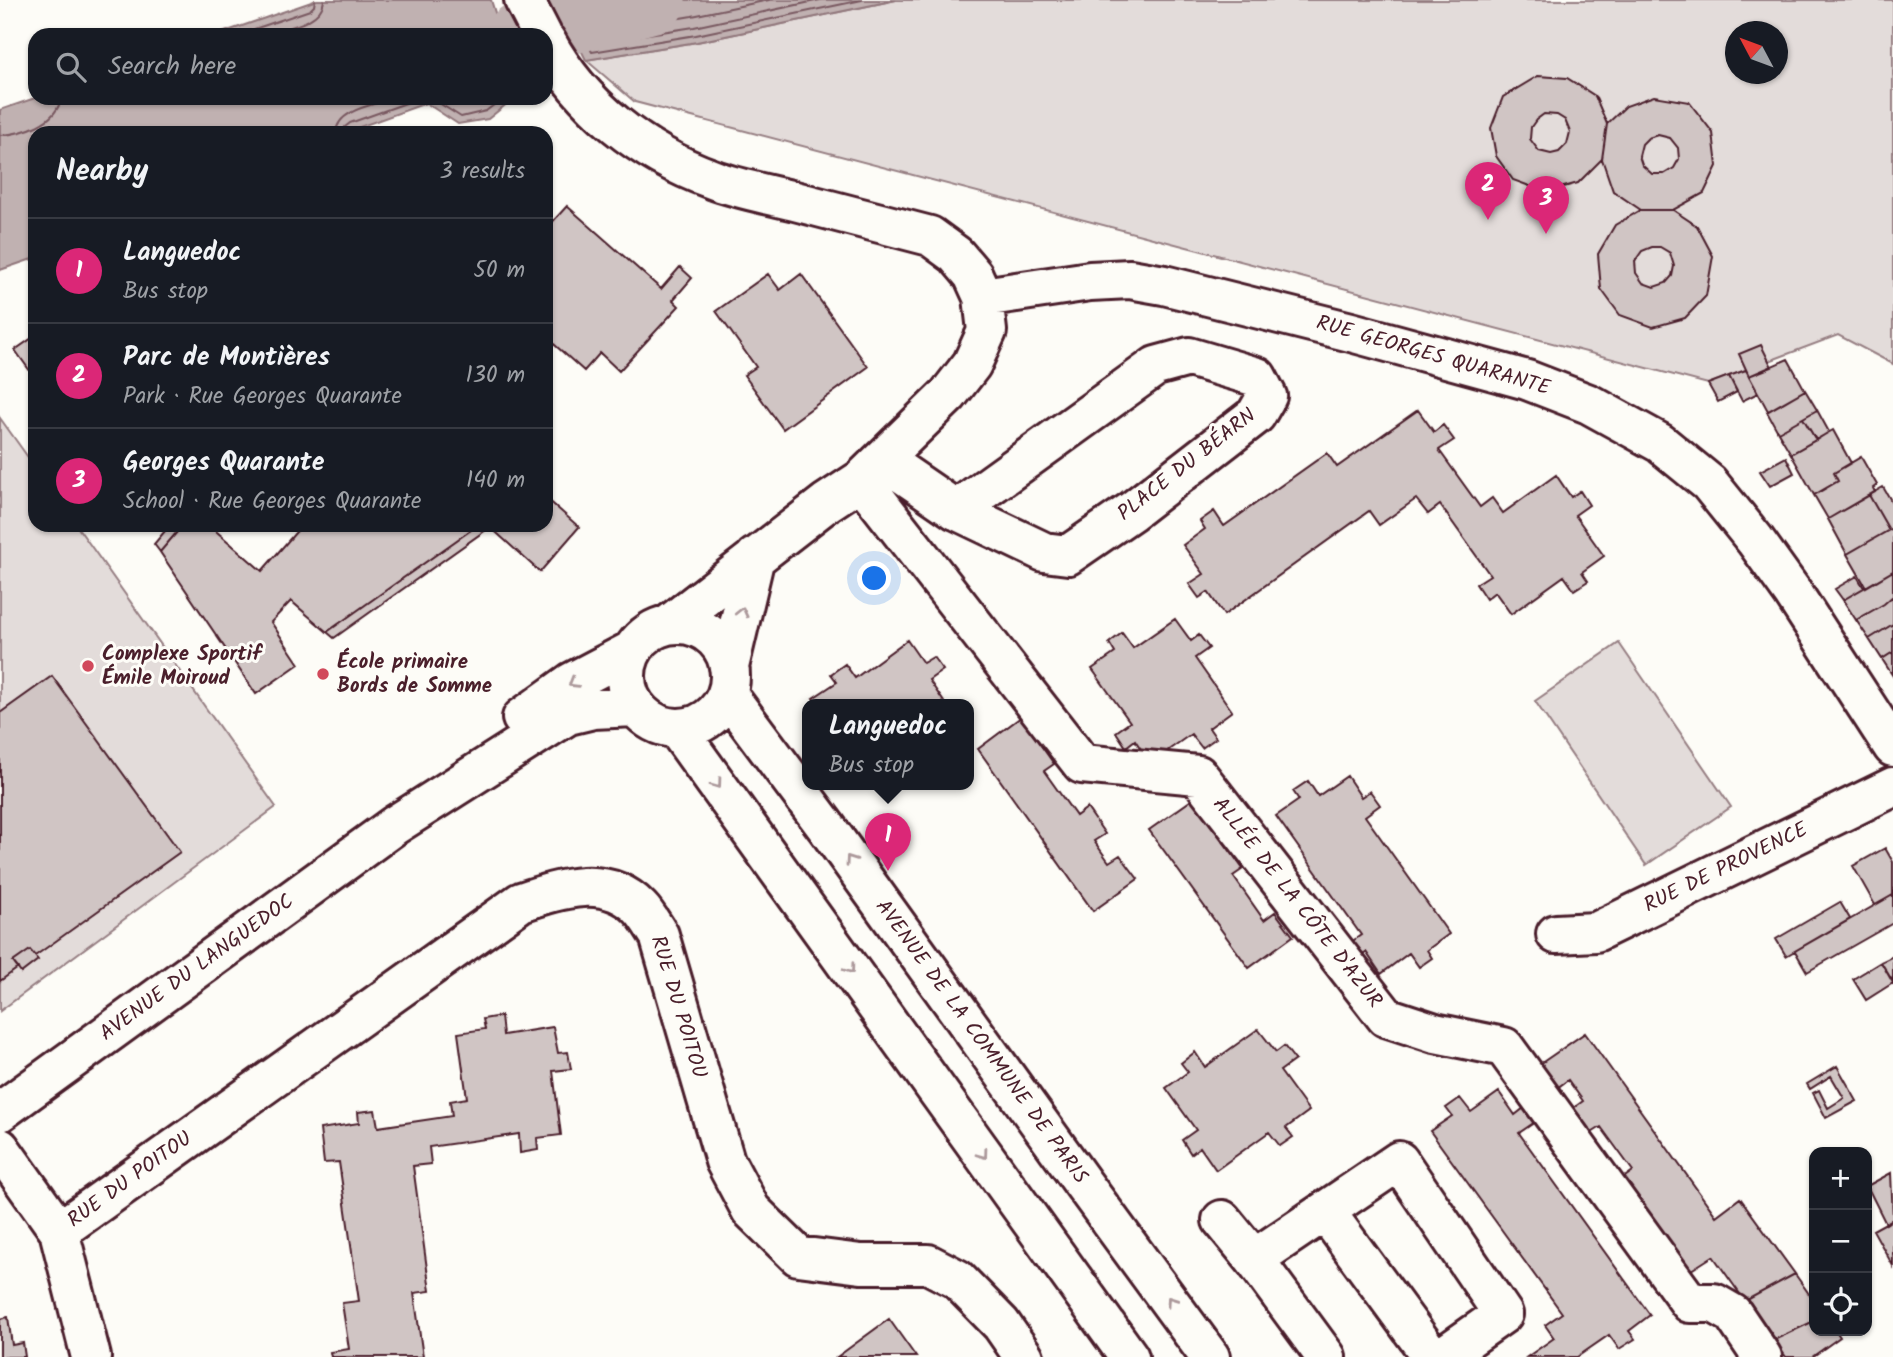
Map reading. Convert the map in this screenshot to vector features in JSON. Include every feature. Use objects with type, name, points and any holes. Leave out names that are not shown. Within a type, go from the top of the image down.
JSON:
[{"type":"street","points":[[524,0],[539,28]]},
{"type":"street","points":[[553,52],[599,110],[638,142],[670,161],[713,180],[930,236],[956,256],[973,275],[983,298],[987,331],[972,364],[948,395],[872,470],[826,503],[755,558],[670,624],[648,633],[633,650],[627,665],[626,681],[635,707],[652,721],[677,729],[696,724],[719,707],[728,681],[755,558]]},
{"type":"street","name":"RUE GEORGES QUARANTE","points":[[983,298],[1090,281],[1130,279],[1164,285],[1508,374],[1589,404],[1660,443],[1709,483],[1793,593],[1893,747]]},
{"type":"street","name":"PLACE DU BÉARN","points":[[872,470],[1044,552],[1068,555],[1132,511],[1256,415],[1267,396],[1257,377],[1189,357],[1156,366],[956,510]]},
{"type":"street","name":"ALLÉE DE LA CÔTE D'AZUR","points":[[872,470],[1082,764],[1198,775],[1386,1017],[1435,1033],[1504,1047],[1690,1303],[1714,1303],[1733,1314],[1762,1357]]},
{"type":"street","points":[[670,624],[686,624],[715,639],[724,652],[728,681]]},
{"type":"street","name":"AVENUE DU LANGUEDOC","points":[[395,825],[422,789],[572,682],[633,650]]},
{"type":"street","name":"AVENUE DE LA COMMUNE DE PARIS","points":[[728,681],[802,790]]},
{"type":"street","name":"AVENUE DU LANGUEDOC","points":[[0,1112],[395,825],[568,715],[593,709],[635,707]]},
{"type":"street","points":[[677,729],[1129,1357]]},
{"type":"street","name":"RUE DE PROVENCE","points":[[1556,934],[1595,932],[1893,787]]},
{"type":"street","name":"AVENUE DE LA COMMUNE DE PARIS","points":[[802,790],[1210,1357]]},
{"type":"street","name":"RUE DU POITOU","points":[[59,1231],[521,902],[560,890],[588,886],[614,891],[639,907],[659,935],[725,1161],[751,1210],[798,1256],[861,1264],[928,1264],[957,1279],[992,1315],[1024,1357]]},
{"type":"street","points":[[0,1148],[59,1231],[91,1357]]},
{"type":"street","points":[[1254,1259],[1399,1161],[1503,1314],[1441,1357]]},
{"type":"street","points":[[1325,1211],[1432,1357]]},
{"type":"street","points":[[1222,1220],[1326,1357]]},
{"type":"shaded area","points":[[896,0],[1893,0],[1893,364],[1838,335],[1708,384],[635,102],[586,60],[697,42]]},
{"type":"shaded area","name":"Complexe Sportif Émile Moiroud","points":[[0,418],[28,457],[28,532],[81,532],[276,807],[0,1011]]},
{"type":"shaded area","points":[[1619,643],[1731,807],[1646,865],[1535,701]]},
{"type":"water","points":[[317,0],[491,0],[500,28],[236,28]]},
{"type":"water","points":[[556,0],[896,0],[697,42],[586,60]]},
{"type":"water","points":[[28,100],[28,105],[420,105],[362,126],[28,126],[28,260],[0,270],[0,110]]},
{"type":"water","points":[[429,105],[505,105],[488,119],[458,124]]},
{"type":"building","points":[[1538,76],[1567,78],[1595,96],[1607,124],[1602,159],[1578,183],[1546,192],[1513,180],[1496,156],[1491,128],[1503,97]],"holes":[[[1544,114],[1557,115],[1565,120],[1570,132],[1567,144],[1559,152],[1551,154],[1539,151],[1530,139],[1531,127]]]},
{"type":"building","points":[[1654,96],[1689,102],[1713,133],[1717,166],[1704,193],[1673,210],[1641,210],[1613,191],[1602,159],[1607,124],[1626,106]],"holes":[[[1658,135],[1670,138],[1678,148],[1679,159],[1674,168],[1664,174],[1652,174],[1642,165],[1639,156],[1642,144],[1648,138]]]},
{"type":"building","points":[[567,206],[661,289],[680,267],[692,278],[673,300],[679,306],[619,371],[600,353],[584,371],[553,343],[553,221]]},
{"type":"building","points":[[1641,210],[1673,210],[1697,226],[1713,256],[1706,296],[1685,318],[1653,327],[1620,315],[1601,289],[1598,254],[1615,225]],"holes":[[[1660,247],[1670,253],[1674,266],[1672,276],[1666,283],[1654,287],[1643,283],[1636,273],[1635,261],[1642,251]]]},
{"type":"building","points":[[768,274],[780,290],[801,274],[868,367],[783,429],[744,375],[756,367],[716,311]]},
{"type":"building","points":[[28,341],[28,368],[15,350]]},
{"type":"building","points":[[1761,345],[1772,367],[1749,376],[1739,354]]},
{"type":"building","points":[[1788,359],[1805,390],[1768,411],[1749,376]]},
{"type":"building","points":[[1746,370],[1758,393],[1742,401],[1729,376]]},
{"type":"building","points":[[1729,376],[1737,392],[1718,402],[1708,384]]},
{"type":"building","points":[[1805,390],[1817,410],[1778,432],[1767,412]]},
{"type":"building","points":[[1418,410],[1434,432],[1443,425],[1454,440],[1439,450],[1480,507],[1492,498],[1503,513],[1556,475],[1571,497],[1580,491],[1589,505],[1575,515],[1604,556],[1582,572],[1588,581],[1574,590],[1564,576],[1511,614],[1495,592],[1486,599],[1476,584],[1490,575],[1440,505],[1428,514],[1416,499],[1379,525],[1369,511],[1224,615],[1208,592],[1199,598],[1189,584],[1204,574],[1183,545],[1205,529],[1200,521],[1214,511],[1224,526],[1327,453],[1337,467]]},
{"type":"building","points":[[1817,410],[1829,432],[1816,440],[1803,418]]},
{"type":"building","points":[[1803,418],[1816,440],[1791,454],[1778,432]]},
{"type":"building","points":[[1833,430],[1851,463],[1834,473],[1838,481],[1814,495],[1791,454]]},
{"type":"building","points":[[1786,457],[1794,473],[1770,486],[1760,471]]},
{"type":"building","points":[[1861,457],[1877,485],[1873,488],[1875,492],[1828,519],[1814,495],[1838,481],[1834,473]]},
{"type":"building","points":[[1883,487],[1893,504],[1893,528],[1889,530],[1869,495]]},
{"type":"building","points":[[1869,495],[1889,530],[1847,554],[1828,519]]},
{"type":"building","points":[[553,504],[579,527],[540,572],[496,532],[553,532]]},
{"type":"building","points":[[1893,528],[1893,571],[1866,587],[1847,554]]},
{"type":"building","points":[[164,532],[177,532],[160,552],[154,544]]},
{"type":"building","points":[[177,532],[217,532],[262,571],[296,532],[468,532],[327,632],[291,601],[271,622],[299,664],[256,694],[160,552]]},
{"type":"building","points":[[468,532],[483,532],[334,638],[327,632]]},
{"type":"building","points":[[1893,571],[1893,596],[1856,620],[1843,600]]},
{"type":"building","points":[[1857,576],[1864,588],[1843,600],[1835,589]]},
{"type":"building","points":[[1893,596],[1893,624],[1869,639],[1856,620]]},
{"type":"building","points":[[1175,619],[1191,641],[1199,635],[1209,648],[1195,658],[1232,711],[1209,728],[1216,738],[1202,748],[1191,734],[1150,763],[1135,740],[1126,747],[1116,732],[1130,722],[1092,669],[1115,653],[1109,643],[1122,633],[1133,648]]},
{"type":"building","points":[[1893,624],[1893,652],[1882,659],[1869,639]]},
{"type":"building","points":[[907,640],[923,663],[933,657],[943,670],[929,680],[942,699],[813,698],[837,682],[831,674],[845,664],[855,678]]},
{"type":"building","points":[[1893,652],[1893,676],[1882,659]]},
{"type":"building","points":[[52,676],[180,852],[35,956],[30,950],[13,962],[18,968],[0,981],[0,713]]},
{"type":"building","points":[[1021,717],[1054,764],[1044,771],[1076,816],[1087,808],[1105,834],[1094,841],[1109,862],[1120,855],[1138,879],[1093,911],[978,749]]},
{"type":"building","points":[[1347,776],[1361,797],[1370,791],[1380,805],[1365,816],[1449,934],[1427,950],[1432,958],[1419,967],[1409,953],[1381,974],[1366,952],[1357,958],[1347,945],[1361,935],[1276,816],[1299,800],[1293,791],[1308,781],[1318,796]]},
{"type":"building","points":[[1193,799],[1243,869],[1233,876],[1264,920],[1275,912],[1293,936],[1249,968],[1149,830]]},
{"type":"building","points":[[1885,848],[1893,862],[1893,895],[1875,905],[1853,866]]},
{"type":"building","points":[[1893,895],[1893,923],[1807,972],[1795,951]]},
{"type":"building","points":[[1840,902],[1850,919],[1786,956],[1776,939]]},
{"type":"building","points":[[30,950],[38,960],[21,973],[13,962]]},
{"type":"building","points":[[1893,956],[1893,982],[1881,962]]},
{"type":"building","points":[[1881,962],[1893,983],[1866,1000],[1853,979]]},
{"type":"building","points":[[501,1016],[503,1035],[553,1027],[558,1053],[568,1052],[571,1069],[553,1071],[561,1135],[537,1138],[538,1150],[520,1153],[519,1134],[429,1147],[431,1164],[413,1166],[430,1291],[414,1293],[423,1357],[331,1357],[330,1352],[349,1349],[342,1303],[359,1301],[339,1162],[324,1163],[320,1129],[359,1123],[358,1112],[375,1110],[378,1127],[452,1116],[450,1101],[467,1098],[458,1033],[485,1029],[483,1019]]},
{"type":"building","points":[[1258,1029],[1276,1052],[1284,1046],[1295,1060],[1280,1071],[1309,1111],[1286,1128],[1293,1137],[1280,1146],[1269,1132],[1216,1170],[1200,1147],[1191,1154],[1182,1140],[1196,1130],[1166,1088],[1188,1072],[1181,1063],[1195,1052],[1205,1067]]},
{"type":"building","points":[[1585,1033],[1716,1216],[1740,1198],[1795,1274],[1745,1301],[1713,1256],[1688,1272],[1622,1179],[1633,1171],[1601,1127],[1590,1134],[1572,1109],[1583,1101],[1568,1080],[1557,1088],[1540,1064]]},
{"type":"building","points":[[1837,1066],[1857,1101],[1826,1118],[1813,1093],[1819,1090],[1828,1108],[1844,1098],[1831,1076],[1810,1089],[1807,1084]]},
{"type":"building","points":[[1499,1092],[1515,1115],[1524,1108],[1535,1122],[1519,1133],[1650,1315],[1629,1331],[1635,1339],[1619,1349],[1609,1335],[1577,1357],[1527,1357],[1554,1338],[1545,1325],[1562,1313],[1430,1131],[1452,1116],[1446,1108],[1460,1098],[1471,1112]]},
{"type":"building","points":[[1891,1173],[1893,1219],[1886,1224],[1872,1196],[1872,1183]]},
{"type":"building","points":[[1893,1219],[1893,1266],[1873,1230]]},
{"type":"building","points":[[1795,1274],[1809,1294],[1809,1323],[1774,1340],[1745,1301]]},
{"type":"building","points":[[8,1317],[12,1345],[23,1343],[25,1357],[0,1357],[0,1319]]},
{"type":"building","points":[[889,1319],[916,1357],[837,1357]]},
{"type":"building","points":[[1809,1323],[1809,1336],[1840,1337],[1812,1357],[1786,1357],[1774,1340]]},
{"type":"waterway","points":[[546,28],[653,0]]},
{"type":"place","name":"Parc de Montières","points":[[1488,220]]},
{"type":"place","name":"Georges Quarante","points":[[1546,234]]},
{"type":"place","name":"Complexe Sportif Émile Moiroud","points":[[88,666]]},
{"type":"place","name":"École primaire Bords de Somme","points":[[323,674]]},
{"type":"place","name":"Languedoc","points":[[888,871]]}]
